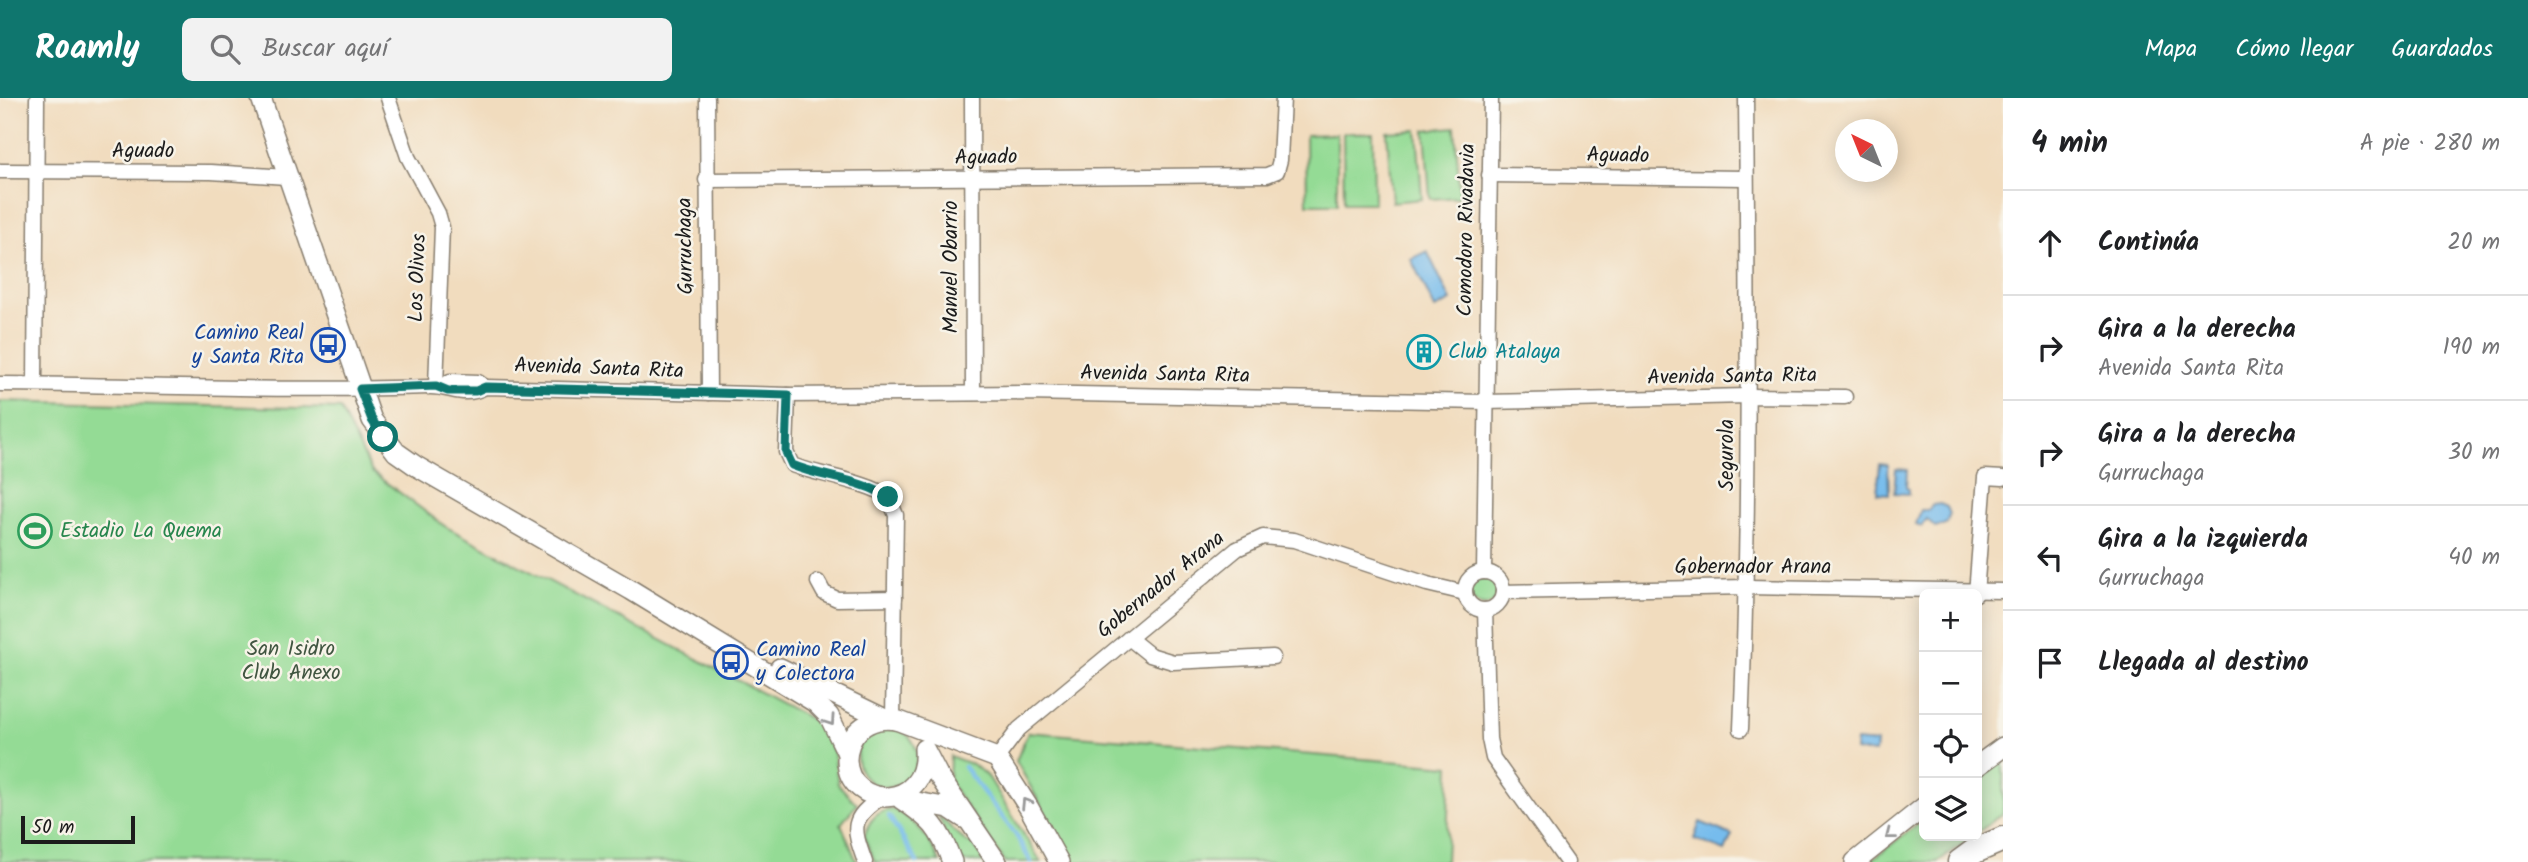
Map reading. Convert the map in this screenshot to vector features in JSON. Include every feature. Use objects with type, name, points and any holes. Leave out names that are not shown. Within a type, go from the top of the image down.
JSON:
[{"type":"highway","points":[[1960,862],[1975,851],[2003,839]]},
{"type":"main road","points":[[261,98],[360,389],[372,420],[396,452],[415,466],[631,590],[816,703],[828,716],[847,753],[848,766],[859,787],[892,798],[924,814],[937,827],[951,862]]},
{"type":"main road","points":[[631,590],[815,686],[911,727],[938,775],[997,862]]},
{"type":"main road","points":[[847,753],[858,731],[868,724],[893,720],[997,758],[1059,862]]},
{"type":"main road","points":[[1982,762],[2003,747]]},
{"type":"main road","points":[[892,798],[916,784],[925,761],[924,748]]},
{"type":"main road","points":[[892,798],[949,808],[968,820]]},
{"type":"main road","points":[[1855,862],[1919,811]]},
{"type":"street","points":[[35,384],[37,98]]},
{"type":"street","name":"Los Olivos","points":[[388,98],[408,157],[438,213],[442,228],[440,387]]},
{"type":"street","name":"Gurruchaga","points":[[707,98],[709,393]]},
{"type":"street","name":"Manuel Obarrio","points":[[972,98],[973,393]]},
{"type":"street","name":"Aguado","points":[[706,180],[1267,175],[1277,171],[1280,160],[1283,98]]},
{"type":"street","name":"Comodoro Rivadavia","points":[[1484,572],[1491,98]]},
{"type":"street","name":"Segurola","points":[[1741,729],[1747,587],[1745,98]]},
{"type":"street","name":"Aguado","points":[[0,172],[211,172],[286,177]]},
{"type":"street","name":"Aguado","points":[[1489,175],[1746,178]]},
{"type":"street","name":"Avenida Santa Rita","points":[[0,384],[360,389],[440,387],[448,391],[476,391],[485,387],[788,395],[973,393],[1485,402],[1748,396],[1845,397]]},
{"type":"street","points":[[788,395],[786,452],[792,465],[808,472],[875,489],[888,497],[896,515],[893,720]]},
{"type":"street","points":[[1976,589],[1985,477],[2003,478]]},
{"type":"street","name":"Gobernador Arana","points":[[997,758],[1019,729],[1237,549],[1263,537],[1294,540],[1427,584],[1465,593]]},
{"type":"street","points":[[1484,572],[1500,580],[1503,592],[1496,606],[1485,610],[1474,607],[1465,593],[1472,576],[1484,572]]},
{"type":"street","points":[[818,582],[824,593],[837,598],[895,598]]},
{"type":"street","name":"Gobernador Arana","points":[[1503,592],[1747,587],[1919,591]]},
{"type":"street","name":"Gobernador Arana","points":[[1982,592],[2003,591]]},
{"type":"street","points":[[1485,610],[1489,739],[1493,758],[1567,862]]},
{"type":"street","points":[[1129,638],[1150,655],[1173,662],[1273,657]]},
{"type":"street","points":[[865,862],[856,835],[856,822],[866,808],[892,798]]},
{"type":"green space","points":[[1455,127],[1460,197],[1430,199],[1425,130]]},
{"type":"green space","points":[[1417,130],[1422,199],[1392,202],[1387,132]]},
{"type":"green space","points":[[1343,133],[1373,133],[1374,203],[1344,203]]},
{"type":"green space","points":[[1337,134],[1337,204],[1307,204],[1306,135]]},
{"type":"green space","name":"San Isidro Club Anexo","points":[[0,401],[340,409],[372,472],[446,527],[817,722],[834,752],[838,784],[857,804],[841,824],[857,862],[0,862]]},
{"type":"green space","points":[[1484,578],[1494,582],[1498,592],[1494,602],[1484,606],[1474,602],[1470,592],[1474,582]]},
{"type":"green space","points":[[881,727],[893,727],[912,740],[917,757],[915,769],[904,782],[893,787],[881,787],[862,774],[857,763],[857,751],[870,732]]},
{"type":"green space","points":[[1028,732],[1450,766],[1446,862],[1073,862],[1016,761]]},
{"type":"green space","points":[[950,756],[974,765],[989,778],[1041,862],[1005,862],[949,782]]},
{"type":"green space","points":[[2003,760],[2003,813],[1982,829],[1982,778]]},
{"type":"green space","points":[[893,809],[921,831],[940,862],[875,862],[864,837],[874,818]]},
{"type":"green space","points":[[938,815],[966,842],[973,844],[985,862],[956,862]]},
{"type":"green space","points":[[1919,823],[1919,841],[1967,841],[1937,862],[1869,862]]},
{"type":"water","points":[[1427,251],[1451,301],[1435,309],[1411,259]]},
{"type":"water","points":[[1880,464],[1888,465],[1889,494],[1877,493]]},
{"type":"water","points":[[1896,469],[1907,470],[1906,488],[1909,489],[1909,494],[1894,493]]},
{"type":"water","points":[[1933,505],[1947,507],[1950,514],[1946,524],[1935,527],[1927,519],[1921,526],[1916,524],[1921,510],[1928,510]]},
{"type":"water","points":[[1856,741],[1876,743],[1875,753],[1855,751]]},
{"type":"water","points":[[1700,822],[1732,835],[1725,851],[1694,839]]},
{"type":"waterway","points":[[964,767],[1016,835],[1031,862]]},
{"type":"waterway","points":[[889,816],[917,862]]},
{"type":"place","name":"Camino Real y Santa Rita","points":[[328,345]]},
{"type":"place","name":"Club Atalaya","points":[[1424,352]]},
{"type":"place","name":"Estadio La Quema","points":[[35,531]]},
{"type":"place","name":"Camino Real y Colectora","points":[[731,662]]},
{"type":"route","points":[[383,437],[372,420],[360,389],[436,386],[448,391],[476,391],[485,387],[788,395],[786,452],[792,465],[808,472],[875,489],[888,497]]}]
